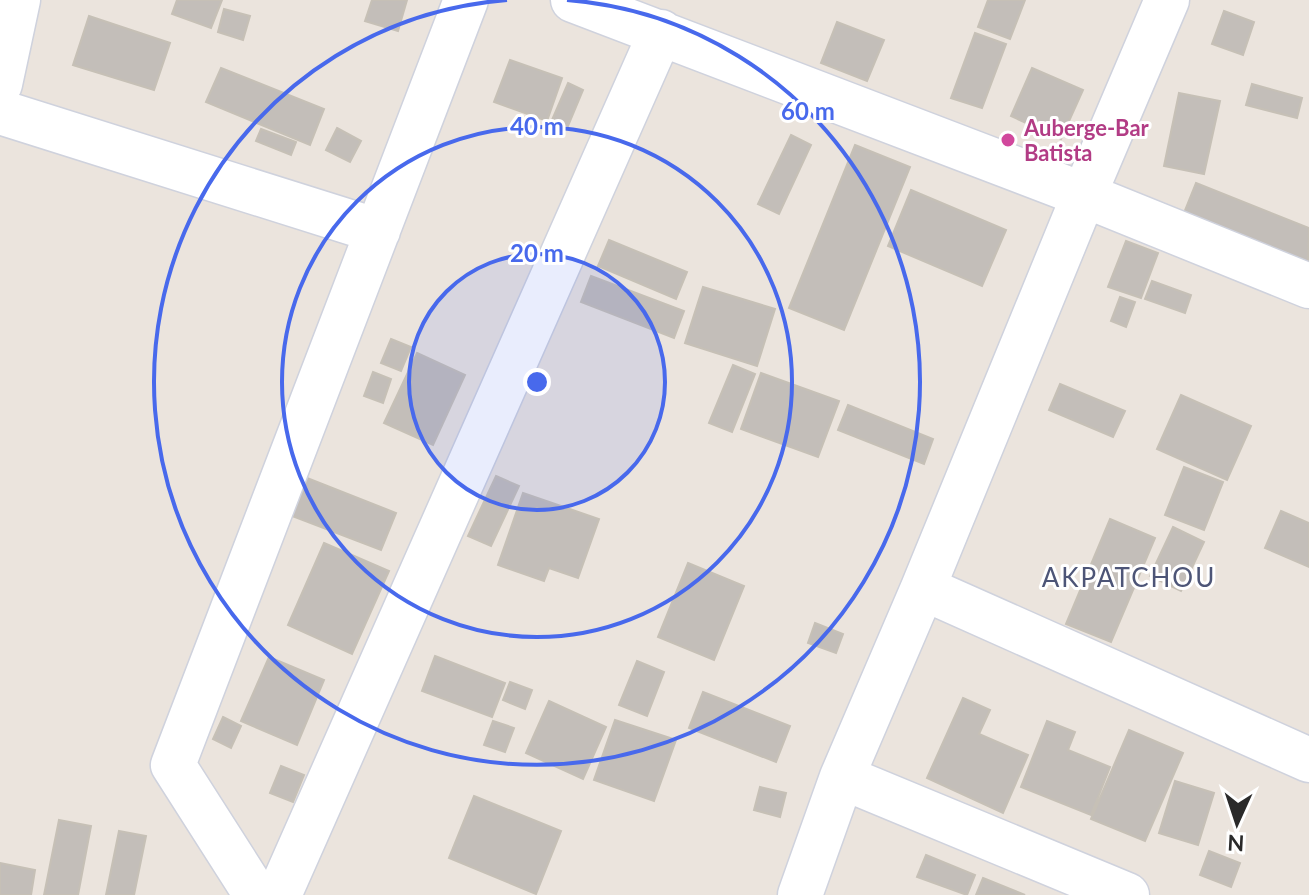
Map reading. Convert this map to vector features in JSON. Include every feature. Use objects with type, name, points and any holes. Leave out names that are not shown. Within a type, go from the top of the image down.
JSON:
[{"type":"street","points":[[0,84],[18,0]]},
{"type":"street","points":[[256,895],[173,765],[466,0]]},
{"type":"street","points":[[573,0],[1084,195],[1309,286]]},
{"type":"street","points":[[800,895],[842,777],[1167,0]]},
{"type":"street","points":[[279,895],[661,32]]},
{"type":"street","points":[[0,112],[378,231]]},
{"type":"street","points":[[923,588],[1309,760]]},
{"type":"street","points":[[842,777],[1127,895]]},
{"type":"building","points":[[177,0],[222,0],[211,28],[172,14]]},
{"type":"building","points":[[372,0],[407,0],[398,31],[365,21]]},
{"type":"building","points":[[988,0],[1025,0],[1010,39],[978,27]]},
{"type":"building","points":[[224,9],[250,16],[243,40],[218,32]]},
{"type":"building","points":[[1224,11],[1254,22],[1243,55],[1212,44]]},
{"type":"building","points":[[89,16],[170,43],[154,90],[73,65]]},
{"type":"building","points":[[837,22],[884,40],[867,81],[821,63]]},
{"type":"building","points":[[975,33],[1006,44],[982,108],[951,98]]},
{"type":"building","points":[[510,60],[562,78],[547,121],[494,102]]},
{"type":"building","points":[[221,68],[324,109],[310,145],[206,102]]},
{"type":"building","points":[[1032,68],[1083,90],[1061,139],[1011,116]]},
{"type":"building","points":[[568,83],[583,90],[568,126],[552,120]]},
{"type":"building","points":[[1252,84],[1302,98],[1297,118],[1246,105]]},
{"type":"building","points":[[1179,93],[1220,101],[1204,174],[1164,166]]},
{"type":"building","points":[[337,128],[361,141],[350,162],[326,150]]},
{"type":"building","points":[[261,129],[296,142],[291,155],[256,141]]},
{"type":"building","points":[[791,135],[811,145],[779,214],[758,204]]},
{"type":"building","points":[[855,145],[910,167],[844,330],[789,308]]},
{"type":"building","points":[[1196,183],[1309,228],[1308,263],[1184,213]]},
{"type":"building","points":[[911,190],[1006,230],[982,286],[888,246]]},
{"type":"building","points":[[609,240],[687,272],[676,299],[598,266]]},
{"type":"building","points":[[1126,241],[1158,253],[1141,298],[1108,287]]},
{"type":"building","points":[[591,276],[684,311],[674,338],[581,302]]},
{"type":"building","points":[[1152,281],[1191,295],[1185,313],[1145,299]]},
{"type":"building","points":[[703,287],[775,309],[757,366],[685,343]]},
{"type":"building","points":[[1120,297],[1135,302],[1126,327],[1111,321]]},
{"type":"building","points":[[391,339],[411,347],[401,371],[381,363]]},
{"type":"building","points":[[417,353],[465,375],[433,445],[384,423]]},
{"type":"building","points":[[733,365],[755,374],[732,432],[709,423]]},
{"type":"building","points":[[373,372],[391,379],[383,403],[364,396]]},
{"type":"building","points":[[761,373],[839,401],[818,457],[741,429]]},
{"type":"building","points":[[1060,384],[1125,411],[1113,437],[1049,410]]},
{"type":"building","points":[[1181,395],[1251,426],[1227,480],[1157,449]]},
{"type":"building","points":[[848,405],[933,439],[924,464],[838,430]]},
{"type":"building","points":[[1184,467],[1223,482],[1204,530],[1165,515]]},
{"type":"building","points":[[496,476],[519,486],[491,546],[468,536]]},
{"type":"building","points":[[307,478],[396,513],[381,550],[292,516]]},
{"type":"building","points":[[523,493],[599,519],[578,578],[549,568],[544,581],[498,565]]},
{"type":"building","points":[[1281,511],[1309,523],[1309,567],[1265,548]]},
{"type":"building","points":[[1110,519],[1155,538],[1111,642],[1066,624]]},
{"type":"building","points":[[1173,527],[1204,542],[1181,591],[1150,576]]},
{"type":"building","points":[[324,543],[389,571],[352,654],[288,625]]},
{"type":"building","points":[[688,563],[744,586],[714,660],[658,637]]},
{"type":"building","points":[[815,623],[843,634],[836,653],[808,643]]},
{"type":"building","points":[[435,656],[505,683],[492,717],[422,691]]},
{"type":"building","points":[[269,657],[324,680],[297,745],[241,721]]},
{"type":"building","points":[[637,661],[664,672],[647,716],[619,705]]},
{"type":"building","points":[[510,682],[532,690],[525,709],[503,700]]},
{"type":"building","points":[[703,692],[790,726],[776,762],[689,728]]},
{"type":"building","points":[[963,698],[990,710],[979,734],[1028,755],[1003,813],[927,778]]},
{"type":"building","points":[[549,701],[606,727],[583,779],[526,753]]},
{"type":"building","points":[[223,717],[241,726],[231,748],[213,739]]},
{"type":"building","points":[[615,720],[676,740],[654,801],[594,780]]},
{"type":"building","points":[[493,721],[514,728],[505,752],[484,745]]},
{"type":"building","points":[[1047,721],[1075,732],[1068,750],[1110,767],[1091,815],[1021,787]]},
{"type":"building","points":[[1129,730],[1183,753],[1145,841],[1091,819]]},
{"type":"building","points":[[281,766],[304,775],[293,802],[270,793]]},
{"type":"building","points":[[1175,781],[1214,793],[1198,845],[1159,833]]},
{"type":"building","points":[[760,787],[786,793],[780,817],[754,810]]},
{"type":"building","points":[[474,796],[561,831],[536,894],[449,858]]},
{"type":"building","points":[[59,820],[91,826],[78,895],[44,895]]},
{"type":"building","points":[[119,831],[146,836],[134,895],[106,895]]},
{"type":"building","points":[[1209,851],[1240,863],[1231,887],[1200,875]]},
{"type":"building","points":[[926,855],[975,875],[967,895],[917,877]]},
{"type":"building","points":[[0,863],[35,870],[31,895],[0,895]]},
{"type":"building","points":[[983,878],[1025,895],[976,895]]},
{"type":"place","name":"Auberge-Bar Batista","points":[[1008,140]]},
{"type":"district","name":"AKPATCHOU","points":[[1129,577]]}]
